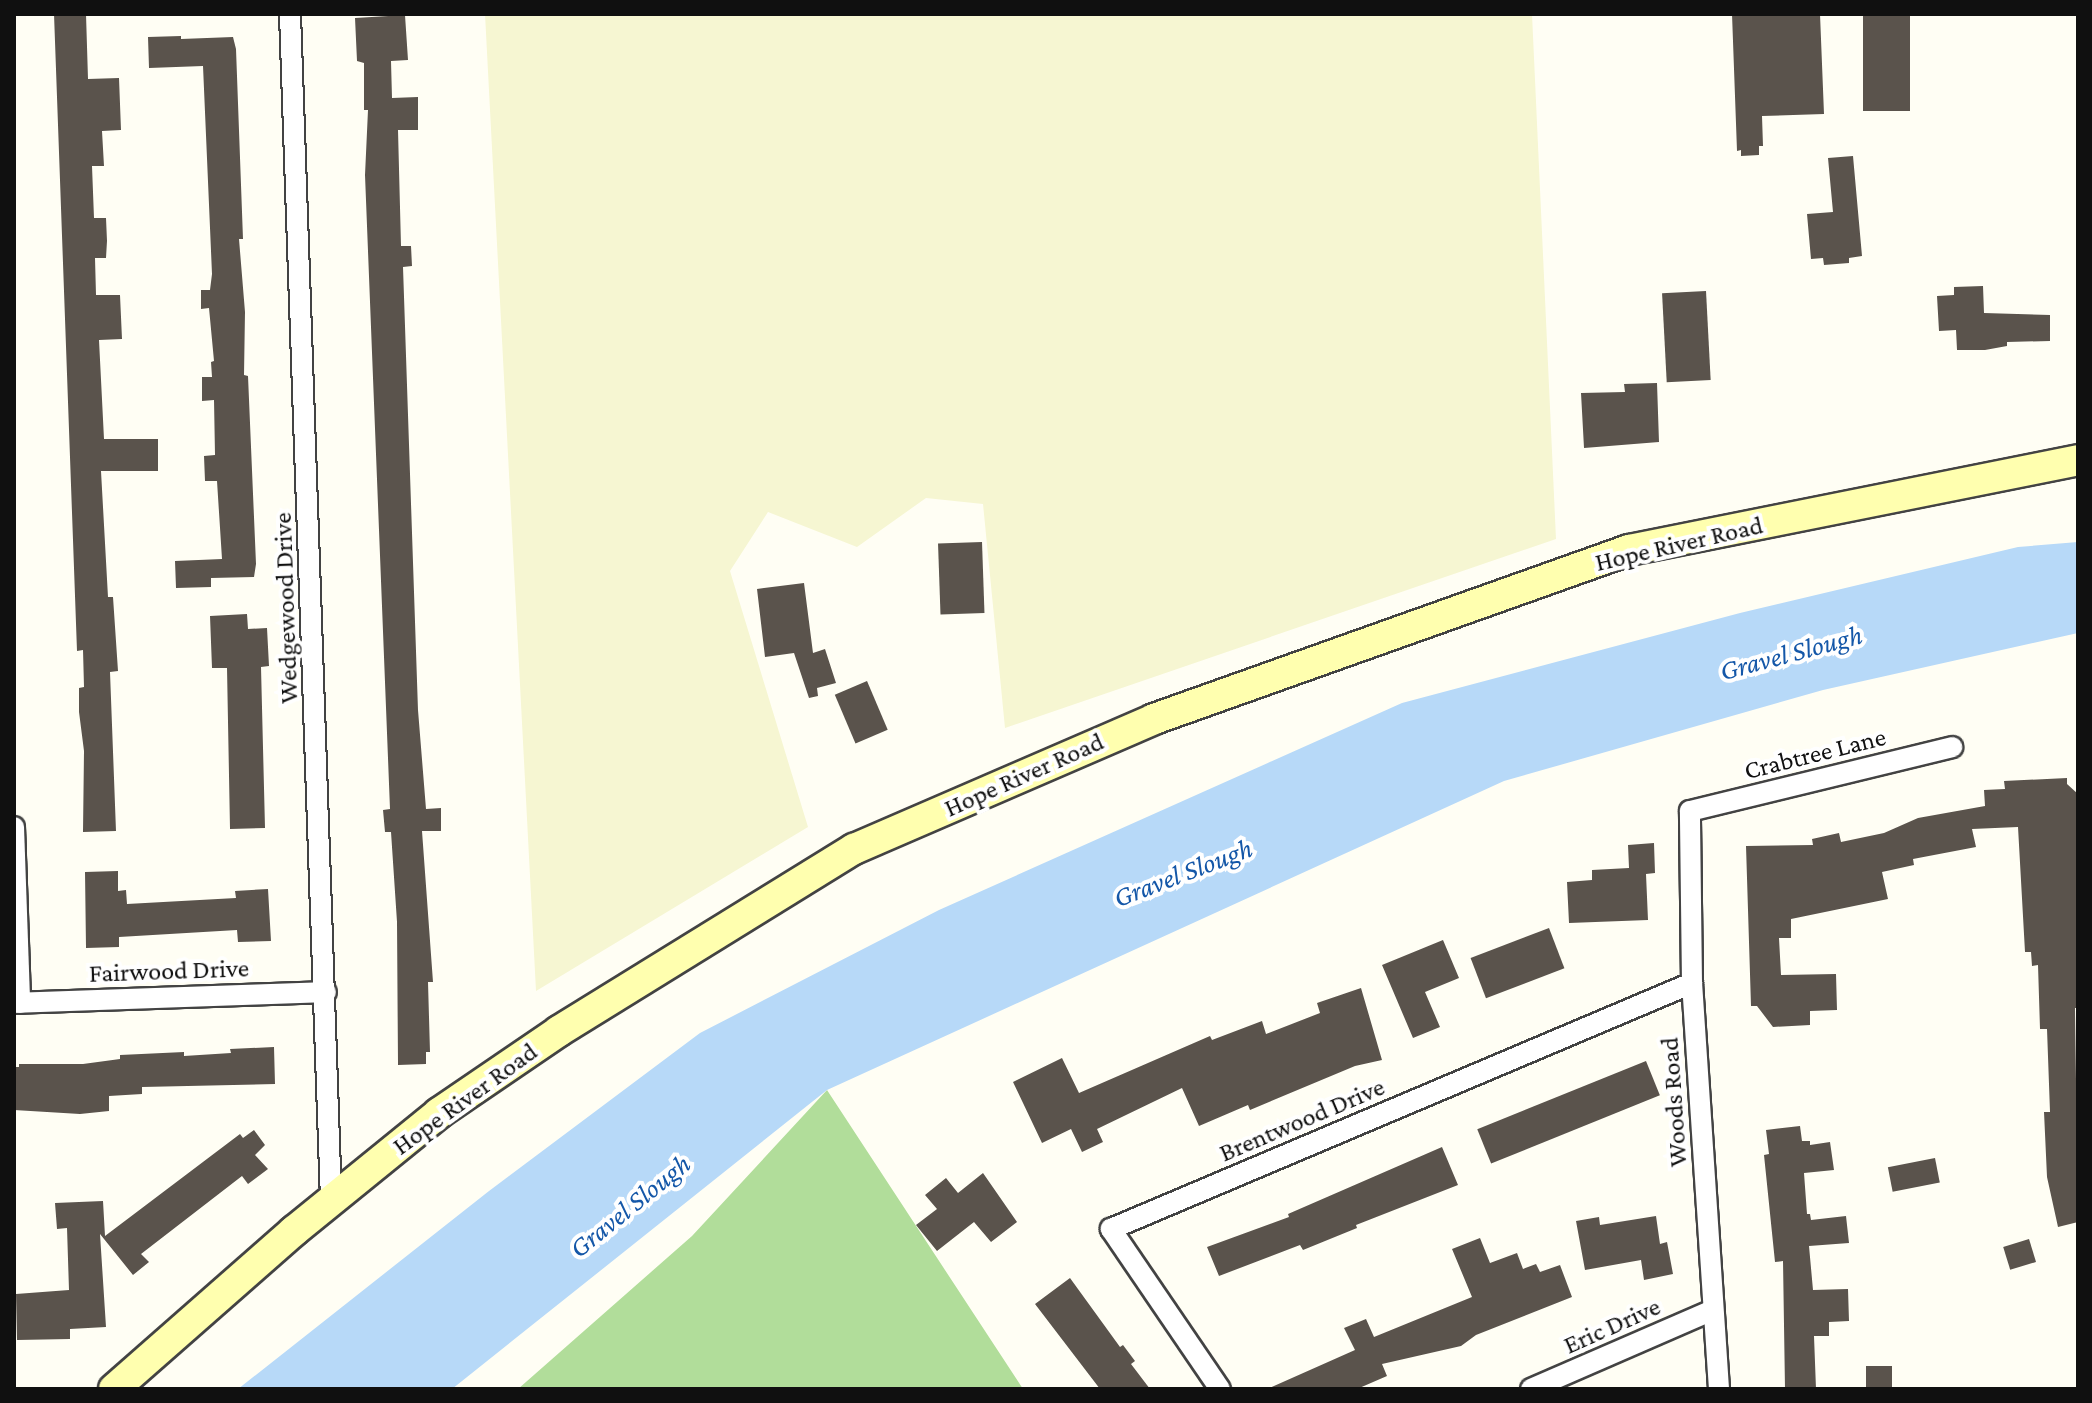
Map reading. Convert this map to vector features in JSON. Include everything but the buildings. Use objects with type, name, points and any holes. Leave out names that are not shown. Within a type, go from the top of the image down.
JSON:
[{"type":"street","name":"Wedgewood Drive","points":[[290,14],[331,1200]]},
{"type":"street","name":"Hope River Road","points":[[114,1389],[331,1200],[439,1113],[559,1031],[854,849],[1154,719],[1629,550],[2078,460]]},
{"type":"street","name":"Crabtree Lane","points":[[1690,811],[1952,747]]},
{"type":"street","name":"Woods Road","points":[[1690,811],[1692,983],[1719,1389]]},
{"type":"street","points":[[14,827],[17,1003]]},
{"type":"street","name":"Brentwood Drive","points":[[1220,1389],[1111,1229],[1692,983]]},
{"type":"street","name":"Fairwood Drive","points":[[17,1003],[326,992]]},
{"type":"street","name":"Eric Drive","points":[[1531,1389],[1713,1310]]},
{"type":"green space","points":[[485,14],[1532,14],[1556,539],[1005,728],[983,504],[926,498],[857,547],[768,512],[730,571],[808,827],[536,991]]},
{"type":"green space","points":[[827,1090],[1023,1389],[518,1389],[692,1236]]},
{"type":"water","name":"Gravel Slough","points":[[2078,542],[2078,633],[1823,690],[1504,781],[827,1090],[452,1389],[238,1389],[489,1191],[700,1033],[939,910],[1402,703],[1740,613],[2018,547]]}]
